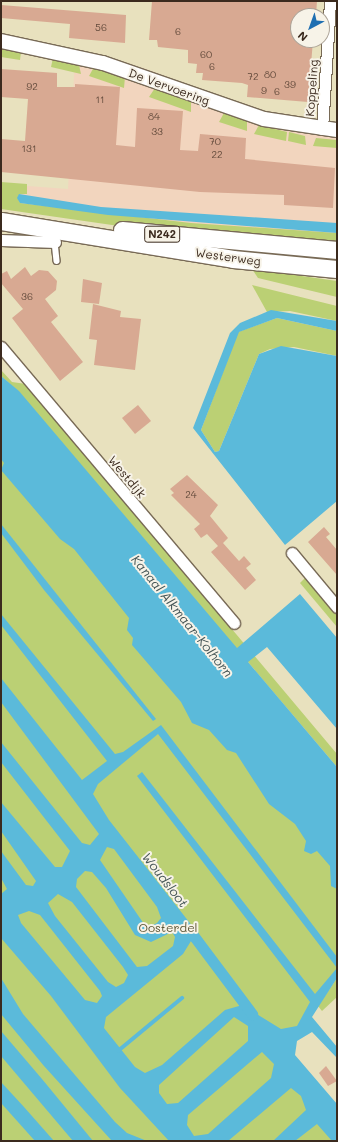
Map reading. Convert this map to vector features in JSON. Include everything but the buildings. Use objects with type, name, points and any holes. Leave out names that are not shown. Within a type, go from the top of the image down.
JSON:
[{"type":"main road","name":"Westerweg","points":[[1,220],[337,250]]},
{"type":"main road","name":"Westerweg","points":[[1,220],[233,259],[337,269]]},
{"type":"street","name":"Koppeling","points":[[322,129],[330,1]]},
{"type":"street","name":"De Vervoering","points":[[1,41],[103,63],[264,119],[322,129],[337,130]]},
{"type":"street","points":[[1,240],[55,242]]},
{"type":"street","name":"Westdijk","points":[[1,347],[234,623]]},
{"type":"street","points":[[292,553],[337,607]]},
{"type":"lane","points":[[55,242],[58,261]]},
{"type":"shaded area","points":[[75,57],[143,68],[317,132],[337,131],[337,246],[31,209],[1,184],[68,189]]},
{"type":"green space","points":[[1,47],[21,52],[20,60],[1,57]]},
{"type":"green space","points":[[53,58],[79,65],[81,74],[51,67]]},
{"type":"green space","points":[[94,67],[125,77],[124,88],[89,76]]},
{"type":"green space","points":[[155,88],[191,101],[191,112],[149,97]]},
{"type":"green space","points":[[224,113],[247,121],[247,131],[219,122]]},
{"type":"green space","points":[[259,125],[287,132],[286,141],[254,134]]},
{"type":"green space","points":[[289,132],[305,136],[306,145],[288,141]]},
{"type":"green space","points":[[316,138],[337,140],[337,148],[313,146]]},
{"type":"green space","points":[[1,182],[27,184],[27,194],[19,194],[20,203],[191,223],[337,233],[337,244],[119,226],[1,209]]},
{"type":"green space","points":[[252,269],[337,281],[337,297],[258,278]]},
{"type":"green space","points":[[252,285],[337,306],[337,321],[290,311],[267,312]]},
{"type":"green space","points":[[277,318],[337,331],[337,356],[294,347],[270,349],[259,354],[219,451],[215,452],[201,430],[238,332]]},
{"type":"green space","points":[[1,370],[12,382],[26,384],[337,754],[337,767],[18,391],[1,376]]},
{"type":"green space","name":"Oosterdel","points":[[1,455],[39,492],[337,873],[337,975],[283,1057],[337,1141],[1,1141]]},
{"type":"green space","points":[[306,577],[337,614],[337,627],[300,583]]},
{"type":"green space","points":[[337,978],[337,997],[322,1011],[318,1006]]},
{"type":"water","points":[[19,194],[101,207],[337,223],[337,233],[108,215],[20,203],[17,198]]},
{"type":"water","points":[[271,310],[337,321],[337,331],[277,318],[239,332],[201,430],[215,452],[219,451],[259,354],[281,346],[337,356],[337,501],[285,545],[193,428],[230,333],[240,323]]},
{"type":"water","name":"Kanaal Alkmaar-Kolhorn","points":[[1,376],[19,391],[237,648],[300,594],[337,638],[337,729],[267,647],[248,662],[337,767],[337,889],[331,886],[330,866],[317,851],[311,854],[304,851],[306,841],[295,824],[269,804],[236,753],[227,750],[209,730],[192,723],[181,702],[132,645],[133,638],[127,630],[129,618],[74,549],[60,539],[1,470],[4,463],[1,459]]},
{"type":"water","points":[[1,524],[156,719],[153,721],[44,590],[1,533]]},
{"type":"water","points":[[1,614],[115,754],[123,752],[161,725],[337,957],[337,968],[337,978],[312,1017],[337,1047],[337,1058],[312,1032],[297,1041],[295,1055],[337,1104],[337,1141],[332,1141],[317,1124],[295,1141],[273,1141],[306,1110],[301,1096],[291,1088],[228,1141],[169,1141],[120,1088],[51,996],[1,938],[1,894],[7,889],[1,878],[1,851],[26,885],[33,886],[36,881],[1,831],[1,802],[55,867],[62,867],[70,851],[1,762],[1,742],[82,843],[90,845],[99,834],[1,702],[1,678],[82,780],[107,761],[1,625]],"holes":[[[158,734],[337,968],[315,994],[142,772],[137,776],[310,1002],[297,1026],[281,1029],[255,1013],[247,999],[239,1006],[225,1010],[162,1065],[145,1073],[135,1067],[104,1028],[106,1017],[183,954],[191,941],[202,949],[204,941],[109,820],[93,794],[98,784]],[[107,847],[114,849],[157,907],[161,918],[157,923],[149,927],[144,924],[100,860]],[[85,871],[92,872],[106,888],[135,935],[151,942],[172,932],[175,937],[173,946],[147,966],[137,967],[76,887],[77,879]],[[58,894],[72,902],[123,967],[128,975],[124,983],[116,987],[108,982],[55,916],[48,903]],[[29,911],[40,915],[100,991],[102,996],[97,1003],[85,1000],[21,923],[18,915]],[[234,1017],[248,1026],[248,1041],[178,1103],[167,1104],[159,1093],[159,1085]],[[262,1052],[274,1064],[271,1078],[208,1134],[194,1136],[187,1125],[188,1115]]]},
{"type":"water","points":[[1,978],[23,1014],[115,1122],[127,1133],[147,1141],[112,1141],[44,1066],[1,1014]]},
{"type":"water","points":[[1,1031],[93,1141],[73,1141],[1,1056]]},
{"type":"water","points":[[1,1082],[54,1141],[35,1141],[1,1103]]},
{"type":"waterway","name":"Woudsloot","points":[[193,935],[252,1014]]},
{"type":"waterway","points":[[118,1051],[182,998]]}]
